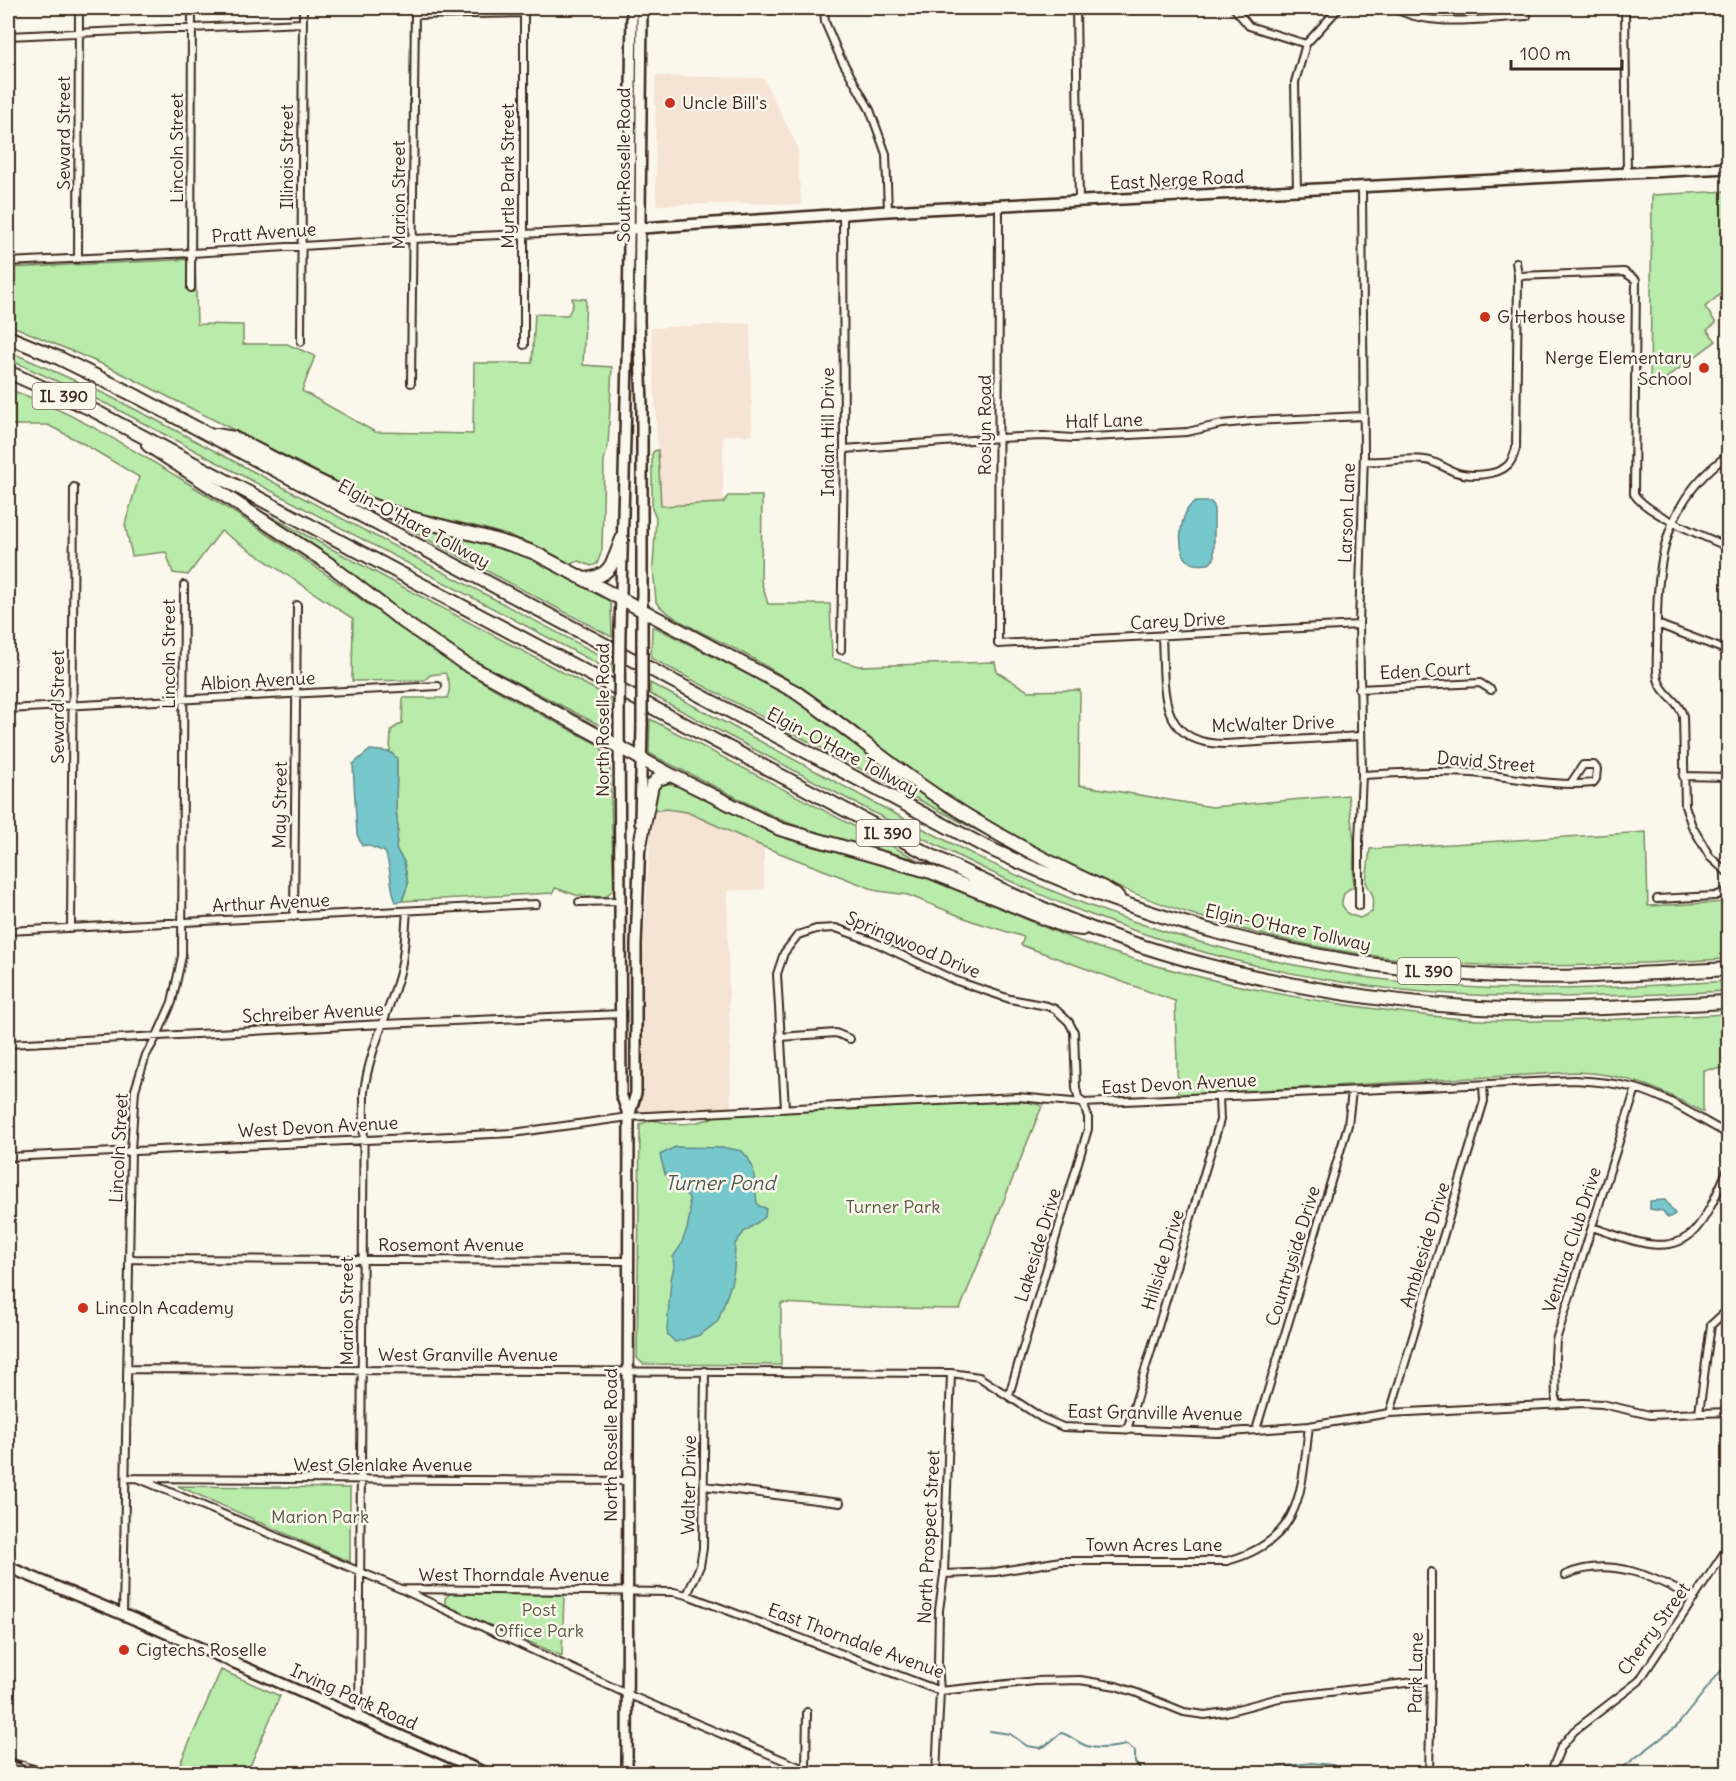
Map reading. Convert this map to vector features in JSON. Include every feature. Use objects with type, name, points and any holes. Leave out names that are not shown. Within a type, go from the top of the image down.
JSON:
[{"type":"highway","name":"Elgin-O'Hare Tollway","points":[[8,337],[100,378],[984,846],[1051,876],[1137,909],[1271,947],[1407,969],[1536,977],[1728,969]]},
{"type":"highway","name":"IL 390","points":[[8,372],[118,423],[934,857],[1001,890],[1096,930],[1169,954],[1238,973],[1294,985],[1377,998],[1481,1008],[1543,1009],[1728,1002]]},
{"type":"highway","points":[[118,423],[163,456],[329,564],[401,620],[462,662],[672,775],[780,829],[931,872],[1066,927],[1096,930]]},
{"type":"highway","points":[[207,434],[234,438],[372,506],[512,544],[535,553],[794,691],[824,711],[918,783],[992,832],[1106,889],[1137,909]]},
{"type":"highway","points":[[585,579],[597,578],[609,570],[622,539]]},
{"type":"highway","points":[[640,845],[652,785],[658,779],[672,775]]},
{"type":"main road","name":"South Roselle Road","points":[[628,322],[632,8]]},
{"type":"main road","name":"South Roselle Road","points":[[639,322],[642,8]]},
{"type":"main road","name":"East Nerge Road","points":[[628,229],[843,214],[1728,168]]},
{"type":"main road","name":"North Roselle Road","points":[[628,322],[619,712],[621,1094],[629,1117]]},
{"type":"main road","name":"North Roselle Road","points":[[627,1773],[629,1117],[636,1093],[636,945],[642,724],[642,405],[639,322]]},
{"type":"main road","name":"Irving Park Road","points":[[8,1567],[123,1614],[488,1773]]},
{"type":"street","name":"Seward Street","points":[[78,259],[79,8]]},
{"type":"street","name":"Lincoln Street","points":[[191,288],[192,8]]},
{"type":"street","name":"Illinois Street","points":[[301,342],[303,8]]},
{"type":"street","points":[[824,8],[825,22],[840,57],[870,111],[886,154],[888,212]]},
{"type":"street","points":[[1077,8],[1079,202]]},
{"type":"street","points":[[1234,8],[1249,26],[1306,44]]},
{"type":"street","points":[[1297,191],[1295,82],[1306,44],[1339,8]]},
{"type":"street","points":[[1394,8],[1415,16],[1439,20],[1527,16]]},
{"type":"street","points":[[1625,8],[1628,174]]},
{"type":"street","points":[[415,11],[524,10]]},
{"type":"street","name":"Myrtle Park Street","points":[[524,10],[524,345]]},
{"type":"street","name":"Marion Street","points":[[411,383],[415,11]]},
{"type":"street","points":[[8,36],[303,23]]},
{"type":"street","name":"Larson Lane","points":[[1359,906],[1362,775],[1359,626],[1364,461],[1362,187]]},
{"type":"street","name":"Roslyn Road","points":[[998,644],[999,206]]},
{"type":"street","name":"Indian Hill Drive","points":[[841,650],[844,449],[843,214]]},
{"type":"street","name":"Pratt Avenue","points":[[8,262],[628,229]]},
{"type":"street","points":[[1364,461],[1428,460],[1465,474],[1487,473],[1500,470],[1509,464],[1516,448],[1518,276],[1516,261]]},
{"type":"street","points":[[1518,276],[1624,272],[1636,280],[1634,494],[1638,500],[1672,521],[1728,547]]},
{"type":"street","name":"Half Lane","points":[[844,449],[1000,438],[1043,436],[1073,438],[1187,432],[1222,424],[1252,421],[1364,416]]},
{"type":"street","points":[[1728,455],[1700,481],[1672,521],[1659,572],[1657,624],[1658,679],[1663,691],[1680,708],[1683,716],[1685,806],[1692,826],[1710,857],[1728,873]]},
{"type":"street","name":"Seward Street","points":[[71,928],[74,487]]},
{"type":"street","name":"Lincoln Street","points":[[123,1614],[131,1150],[135,1090],[146,1055],[172,1002],[182,956],[184,585]]},
{"type":"street","points":[[296,694],[297,605]]},
{"type":"street","points":[[1657,624],[1728,651]]},
{"type":"street","name":"Carey Drive","points":[[998,644],[1359,626]]},
{"type":"street","name":"McWalter Drive","points":[[1162,637],[1167,708],[1178,728],[1192,738],[1207,743],[1225,744],[1360,736]]},
{"type":"street","name":"Eden Court","points":[[1359,689],[1480,683],[1491,690]]},
{"type":"street","name":"Albion Avenue","points":[[8,709],[438,686]]},
{"type":"street","name":"May Street","points":[[294,916],[296,694]]},
{"type":"street","name":"David Street","points":[[1362,775],[1444,771],[1485,774],[1526,782],[1571,783]]},
{"type":"street","points":[[1683,776],[1728,777]]},
{"type":"street","points":[[1657,899],[1715,896],[1728,891]]},
{"type":"street","points":[[579,902],[621,901]]},
{"type":"street","name":"Arthur Avenue","points":[[8,931],[536,904]]},
{"type":"street","name":"Marion Street","points":[[359,1717],[363,1140],[366,1080],[377,1038],[400,972],[407,911]]},
{"type":"street","name":"Springwood Drive","points":[[785,1108],[777,974],[784,953],[798,934],[816,929],[836,928],[872,941],[954,980],[1010,999],[1055,1009],[1069,1022],[1074,1032],[1076,1088],[1078,1097],[1083,1103]]},
{"type":"street","name":"Schreiber Avenue","points":[[8,1044],[621,1014]]},
{"type":"street","points":[[780,1037],[836,1033],[850,1039]]},
{"type":"street","name":"East Devon Avenue","points":[[629,1117],[1018,1097],[1083,1103],[1574,1080],[1597,1081],[1636,1088],[1728,1134]]},
{"type":"street","name":"Ambleside Drive","points":[[1390,1413],[1484,1101],[1483,1084]]},
{"type":"street","name":"Ventura Club Drive","points":[[1556,1404],[1554,1358],[1556,1340],[1636,1088]]},
{"type":"street","name":"Countryside Drive","points":[[1256,1430],[1348,1125],[1352,1091]]},
{"type":"street","name":"Hillside Drive","points":[[1127,1430],[1220,1120],[1219,1097]]},
{"type":"street","name":"Lakeside Drive","points":[[1009,1395],[1085,1142],[1088,1129],[1083,1103]]},
{"type":"street","name":"West Devon Avenue","points":[[8,1156],[513,1133],[629,1117]]},
{"type":"street","points":[[1721,1130],[1728,1122]]},
{"type":"street","points":[[1592,1227],[1655,1245],[1682,1240],[1695,1231],[1728,1169]]},
{"type":"street","name":"Rosemont Avenue","points":[[130,1259],[629,1261]]},
{"type":"street","points":[[1699,1413],[1711,1326],[1722,1315]]},
{"type":"street","name":"West Granville Avenue","points":[[128,1369],[628,1371]]},
{"type":"street","name":"East Granville Avenue","points":[[628,1371],[970,1375],[979,1377],[1042,1418],[1063,1427],[1127,1430],[1218,1433],[1309,1426],[1390,1413],[1556,1404],[1602,1404],[1650,1415],[1728,1412]]},
{"type":"street","name":"Walter Drive","points":[[687,1595],[702,1556],[705,1371]]},
{"type":"street","name":"North Prospect Street","points":[[936,1773],[940,1691],[939,1610],[944,1574],[951,1373]]},
{"type":"street","name":"Town Acres Lane","points":[[944,1574],[995,1572],[1061,1561],[1227,1561],[1246,1556],[1279,1534],[1291,1516],[1302,1485],[1309,1426]]},
{"type":"street","name":"West Glenlake Avenue","points":[[126,1478],[628,1480]]},
{"type":"street","points":[[137,1478],[401,1589],[627,1694],[805,1771],[816,1773]]},
{"type":"street","points":[[704,1486],[840,1503]]},
{"type":"street","name":"Cherry Street","points":[[1550,1773],[1561,1747],[1574,1731],[1639,1681],[1728,1547]]},
{"type":"street","points":[[1565,1575],[1589,1567],[1620,1569],[1653,1578],[1694,1599]]},
{"type":"street","name":"Park Lane","points":[[1428,1773],[1431,1572]]},
{"type":"street","name":"West Thorndale Avenue","points":[[401,1589],[627,1591]]},
{"type":"street","name":"East Thorndale Avenue","points":[[627,1591],[674,1592],[687,1595],[940,1691],[1036,1681],[1080,1680],[1116,1686],[1184,1712],[1204,1715],[1223,1713],[1279,1698],[1431,1680]]},
{"type":"street","points":[[805,1771],[807,1712]]},
{"type":"street","points":[[1722,1773],[1728,1767]]},
{"type":"shaded area","points":[[655,76],[763,78],[797,146],[801,205],[746,203],[656,205]]},
{"type":"shaded area","points":[[750,323],[752,435],[723,435],[723,503],[661,507],[651,328]]},
{"type":"shaded area","points":[[666,809],[687,812],[764,847],[764,889],[727,891],[731,1110],[633,1113],[652,811]]},
{"type":"green space","points":[[1728,191],[1728,288],[1705,307],[1716,323],[1707,330],[1716,341],[1650,390],[1652,195]]},
{"type":"green space","points":[[195,259],[197,324],[243,325],[243,344],[287,344],[315,356],[302,391],[375,432],[473,434],[474,363],[532,363],[535,314],[568,315],[573,305],[572,298],[586,299],[583,365],[612,367],[608,446],[604,460],[602,550],[597,564],[591,566],[579,561],[570,564],[543,549],[516,538],[382,502],[353,490],[111,368],[8,324],[8,268]]},
{"type":"green space","points":[[8,351],[103,393],[156,420],[611,661],[611,671],[111,406],[8,359]]},
{"type":"green space","points":[[8,389],[74,417],[178,477],[276,540],[371,607],[374,605],[432,650],[472,676],[599,745],[607,758],[610,770],[614,889],[605,897],[576,895],[555,888],[553,893],[402,901],[408,884],[404,862],[396,849],[397,758],[390,752],[391,730],[402,723],[403,698],[447,698],[449,685],[445,673],[430,675],[425,680],[352,681],[353,619],[221,531],[188,575],[173,573],[166,552],[132,556],[125,524],[139,477],[48,425],[8,425]]},
{"type":"green space","points":[[658,450],[661,506],[723,503],[728,496],[762,496],[761,581],[768,604],[830,604],[832,658],[858,666],[995,662],[997,672],[1028,691],[1080,690],[1079,785],[1212,807],[1348,795],[1354,842],[1353,887],[1344,894],[1342,905],[1348,914],[1360,918],[1372,912],[1373,896],[1366,882],[1370,849],[1646,832],[1648,906],[1728,902],[1728,959],[1526,966],[1459,964],[1391,958],[1325,948],[1259,934],[1195,915],[1131,892],[1070,866],[1010,835],[952,800],[805,691],[741,652],[683,623],[656,602],[653,567],[656,517],[652,509],[652,454]]},
{"type":"green space","points":[[253,507],[611,698],[609,727],[603,727],[450,648],[325,554]]},
{"type":"green space","points":[[386,515],[524,554],[607,598],[611,604],[612,637],[385,517]]},
{"type":"green space","points":[[652,627],[790,696],[928,798],[993,839],[651,658]]},
{"type":"green space","points":[[650,683],[925,830],[1004,869],[1085,904],[1189,939],[1297,965],[1406,982],[1461,987],[1543,989],[1728,981],[1728,991],[1548,997],[1413,991],[1332,981],[1225,958],[1190,948],[1086,913],[1029,890],[973,863],[650,694]]},
{"type":"green space","points":[[650,719],[918,860],[817,833],[781,820],[660,759],[649,753]]},
{"type":"green space","points":[[666,783],[692,791],[763,829],[795,842],[911,871],[1097,947],[1168,969],[1239,986],[1347,1005],[1479,1020],[1573,1020],[1728,1014],[1728,1068],[1703,1070],[1703,1112],[1671,1096],[1627,1079],[1576,1072],[1178,1095],[1175,1001],[1021,945],[1024,937],[972,921],[908,895],[878,891],[764,847],[687,812],[666,809],[652,811],[657,787]]},
{"type":"green space","name":"Turner Park","points":[[1029,1102],[1042,1106],[960,1309],[781,1303],[781,1365],[643,1364],[637,1358],[640,1125],[652,1120],[674,1124],[692,1123],[715,1116]]},
{"type":"green space","name":"Marion Park","points":[[178,1486],[350,1488],[350,1562],[259,1522],[253,1522],[253,1519]]},
{"type":"green space","name":"Post Office Park","points":[[451,1593],[564,1595],[562,1656],[450,1608],[445,1603],[445,1598]]},
{"type":"green space","points":[[221,1670],[280,1696],[247,1773],[176,1773]]},
{"type":"water","points":[[1196,502],[1211,502],[1214,506],[1214,559],[1209,564],[1194,564],[1187,560],[1181,544],[1182,523],[1190,506]]},
{"type":"water","points":[[370,750],[390,752],[397,758],[396,849],[404,862],[408,884],[402,901],[396,902],[385,852],[367,845],[362,846],[357,834],[353,764]]},
{"type":"water","name":"Turner Pond","points":[[675,1147],[727,1148],[742,1151],[753,1168],[757,1203],[766,1208],[765,1217],[744,1232],[735,1244],[731,1284],[718,1321],[700,1335],[675,1342],[668,1335],[667,1330],[674,1267],[673,1257],[687,1229],[690,1214],[689,1198],[665,1174],[660,1155]]},
{"type":"water","points":[[1665,1200],[1675,1214],[1668,1218],[1663,1211],[1650,1209],[1650,1201]]},
{"type":"waterway","points":[[1614,1774],[1676,1727],[1728,1662]]},
{"type":"waterway","points":[[990,1731],[1010,1734],[1027,1746],[1040,1748],[1061,1733],[1083,1745],[1092,1747],[1107,1748],[1127,1745],[1135,1751],[1135,1763],[1146,1774]]},
{"type":"waterway","points":[[1225,1774],[1311,1763],[1333,1765],[1342,1774]]},
{"type":"railway","points":[[8,1759],[61,1774]]},
{"type":"place","name":"Uncle Bill's","points":[[670,103]]},
{"type":"place","name":"G Herbos house","points":[[1485,317]]},
{"type":"place","name":"Nerge Elementary School","points":[[1704,368]]},
{"type":"place","name":"Lincoln Academy","points":[[83,1308]]},
{"type":"place","name":"Cigtechs Roselle","points":[[124,1650]]}]
